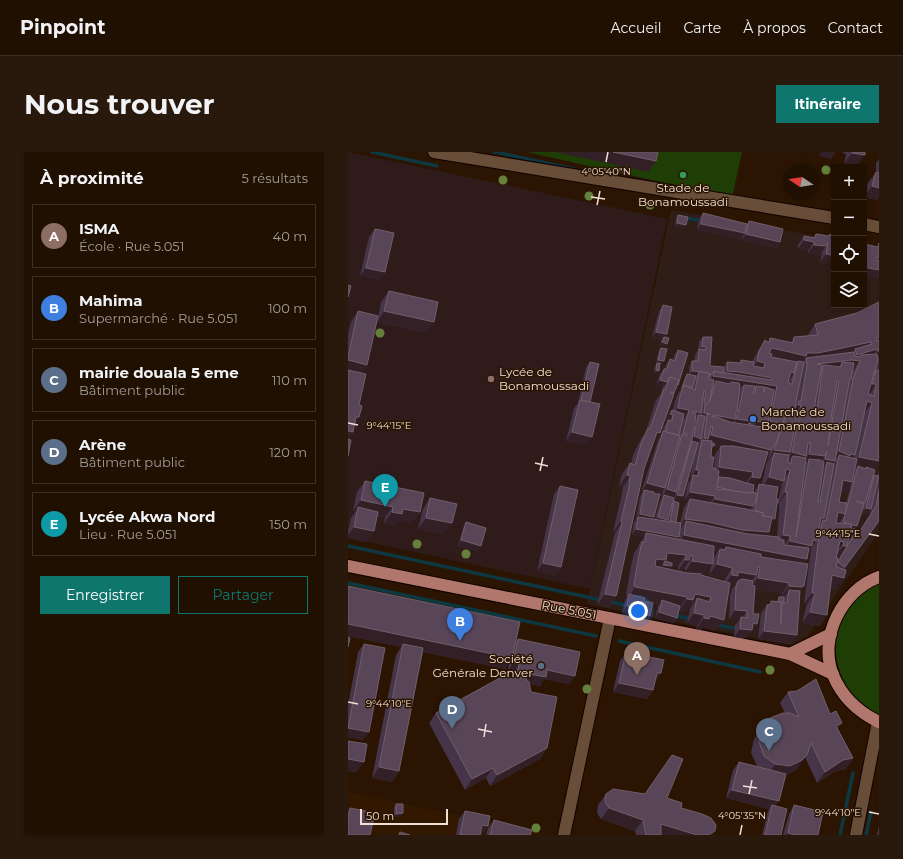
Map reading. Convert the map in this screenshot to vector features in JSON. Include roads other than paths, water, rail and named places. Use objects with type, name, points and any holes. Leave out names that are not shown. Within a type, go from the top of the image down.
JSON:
[{"type":"main road","name":"Rue 5.051","points":[[348,566],[790,654],[832,674]]},
{"type":"main road","points":[[879,566],[865,583],[849,597],[838,614],[831,634],[830,655],[832,674],[848,700],[862,713],[879,722]]},
{"type":"main road","points":[[865,583],[879,577]]},
{"type":"main road","points":[[790,654],[831,634]]},
{"type":"street","points":[[434,152],[831,218]]},
{"type":"street","points":[[867,225],[879,227]]},
{"type":"street","points":[[564,835],[610,618]]},
{"type":"street","points":[[856,835],[879,722]]},
{"type":"waterway","points":[[372,152],[437,166]]},
{"type":"waterway","points":[[500,153],[574,169]]},
{"type":"waterway","points":[[684,218],[697,220]]},
{"type":"waterway","points":[[348,546],[601,600]]},
{"type":"waterway","points":[[348,583],[596,636]]},
{"type":"waterway","points":[[607,601],[629,606]]},
{"type":"waterway","points":[[674,615],[691,619]]},
{"type":"waterway","points":[[717,625],[738,629]]},
{"type":"waterway","points":[[619,641],[760,672]]},
{"type":"waterway","points":[[840,835],[853,773]]},
{"type":"waterway","points":[[866,835],[871,812]]},
{"type":"place","name":"Stade de Bonamoussadi","points":[[683,175]]},
{"type":"place","name":"Lycée de Bonamoussadi","points":[[491,379]]},
{"type":"place","name":"Marché de Bonamoussadi","points":[[753,419]]},
{"type":"place","name":"Lycée Akwa Nord","points":[[385,507]]},
{"type":"place","name":"Mahima","points":[[460,641]]},
{"type":"place","name":"Société Générale Denver","points":[[541,666]]},
{"type":"place","name":"ISMA","points":[[637,675]]},
{"type":"place","name":"Arène","points":[[452,729]]},
{"type":"place","name":"mairie douala 5 eme","points":[[769,751]]}]
